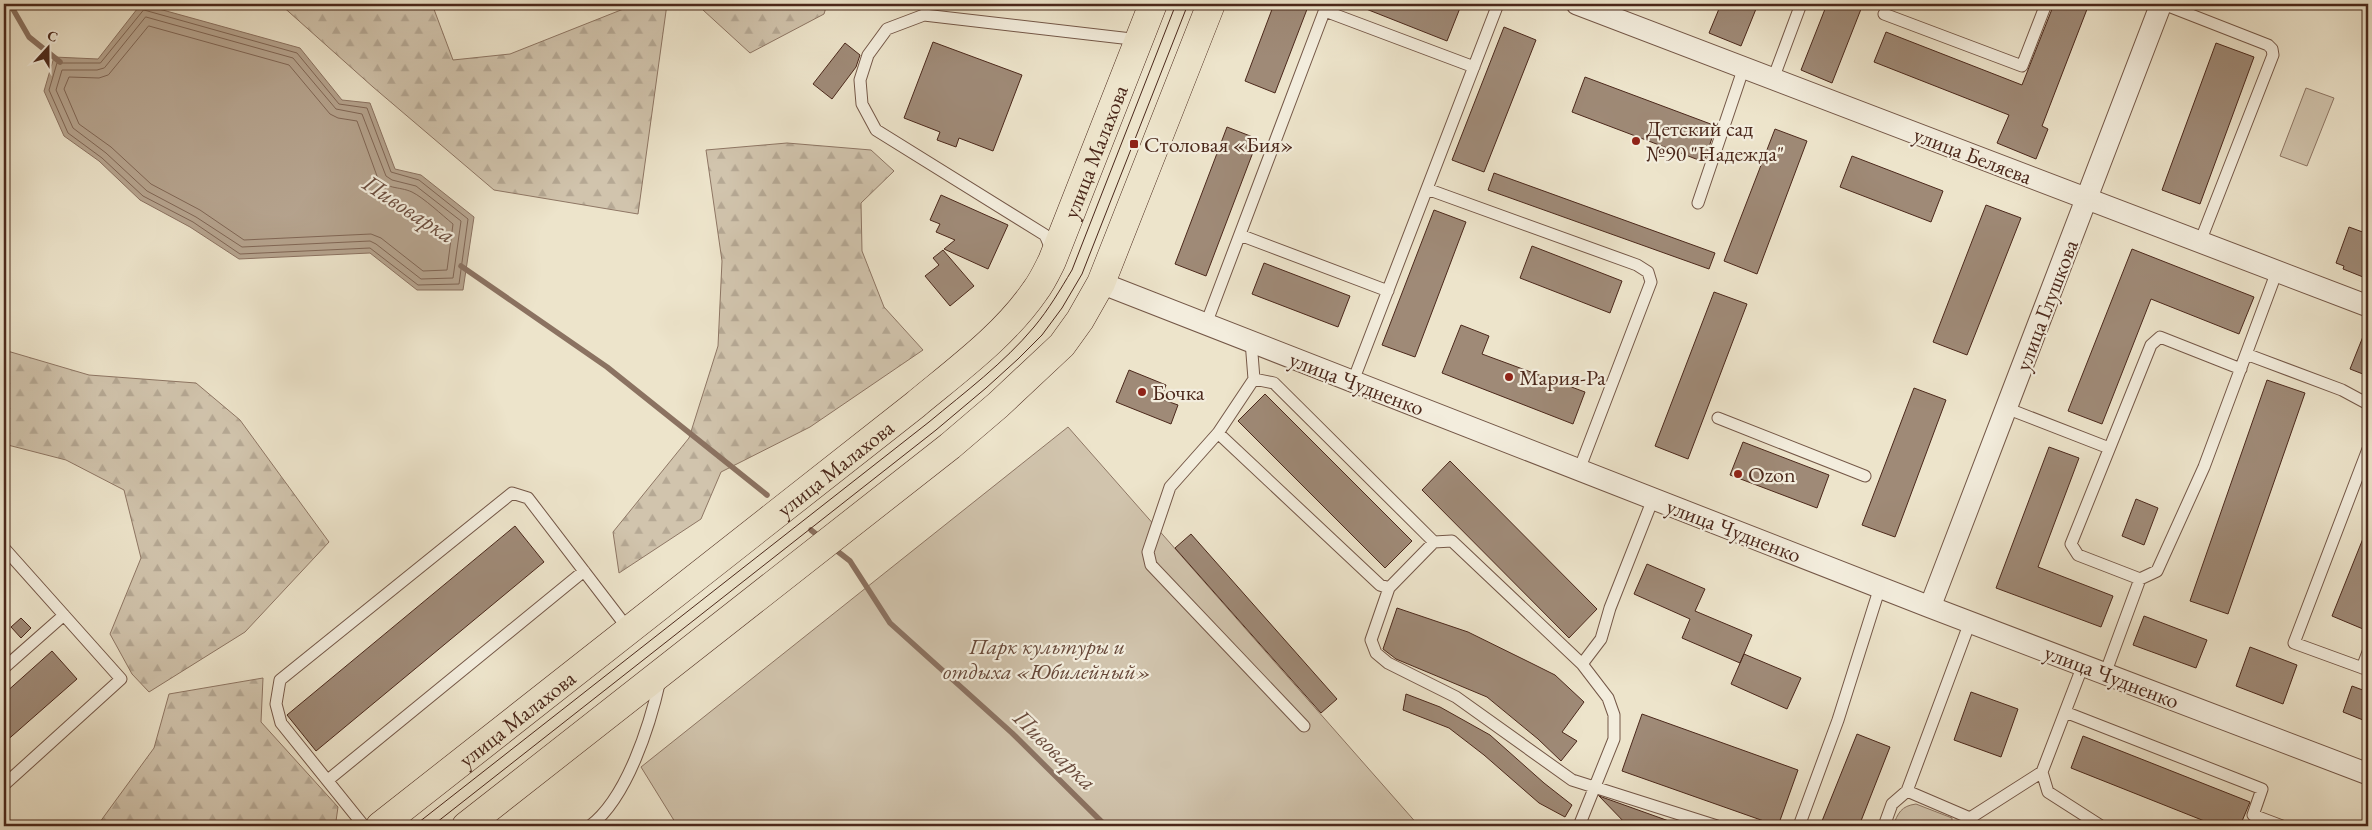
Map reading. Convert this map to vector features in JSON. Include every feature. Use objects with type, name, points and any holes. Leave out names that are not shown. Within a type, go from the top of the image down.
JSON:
[{"type":"main road","name":"улица Малахова","points":[[380,826],[915,405],[968,361],[1016,315],[1035,291],[1052,261],[1153,4]]},
{"type":"main road","points":[[466,826],[950,446],[1019,387],[1062,346],[1080,320],[1101,283],[1211,4]]},
{"type":"street","name":"улица Беляева","points":[[1577,4],[2368,306]]},
{"type":"street","name":"улица Глушкова","points":[[1930,607],[2162,4]]},
{"type":"street","name":"улица Чудненко","points":[[1101,283],[1930,607],[2368,774]]},
{"type":"lane","points":[[1353,381],[1498,4]]},
{"type":"lane","points":[[1772,78],[1801,4]]},
{"type":"lane","points":[[1884,14],[2022,66],[2046,4]]},
{"type":"lane","points":[[2162,4],[2268,45],[2272,49],[2273,55],[2200,242]]},
{"type":"lane","points":[[1206,324],[1326,7],[1474,66]]},
{"type":"lane","points":[[1052,261],[1051,248],[1045,235],[876,130],[862,104],[860,80],[868,55],[887,29],[924,15],[1140,40]]},
{"type":"lane","points":[[1698,202],[1744,67]]},
{"type":"lane","points":[[1427,189],[1637,265],[1648,272],[1651,282],[1579,470]]},
{"type":"lane","points":[[1240,235],[1388,291]]},
{"type":"lane","points":[[2105,674],[2140,579],[2157,571],[2204,467],[2277,271]]},
{"type":"lane","points":[[2140,579],[2078,555],[2071,544],[2151,344],[2160,337],[2241,369]]},
{"type":"lane","points":[[1251,341],[1254,379],[1218,433],[1170,487],[1148,552],[1151,565],[1304,726]]},
{"type":"lane","points":[[2246,354],[2342,390],[2368,404]]},
{"type":"lane","points":[[1254,379],[1274,383],[1434,542]]},
{"type":"lane","points":[[2006,408],[2109,448]]},
{"type":"lane","points":[[1718,418],[1865,476]]},
{"type":"lane","points":[[1218,433],[1380,585],[1389,588]]},
{"type":"lane","points":[[2368,449],[2294,643],[2365,669],[2368,652]]},
{"type":"lane","points":[[364,826],[281,723],[276,704],[280,680],[512,493],[528,498],[629,630]]},
{"type":"lane","points":[[1582,664],[1601,639],[1610,608],[1653,499]]},
{"type":"lane","points":[[1579,826],[1595,787],[1614,739],[1614,715],[1608,698],[1582,664],[1452,541],[1434,542],[1389,588],[1371,640],[1376,653],[1388,663],[1456,696],[1572,780],[1595,787],[1716,826]]},
{"type":"lane","points":[[4,548],[121,679],[4,786]]},
{"type":"lane","points":[[328,780],[584,571]]},
{"type":"lane","points":[[1799,826],[1838,720],[1880,587]]},
{"type":"lane","points":[[4,668],[64,615]]},
{"type":"lane","points":[[1884,826],[1892,804],[1906,791],[1970,622]]},
{"type":"lane","points":[[1906,791],[1968,822],[2042,772],[2083,665]]},
{"type":"lane","points":[[590,826],[603,816],[622,787],[652,716],[661,673]]},
{"type":"lane","points":[[2065,712],[2262,790],[2252,815],[2282,826]]},
{"type":"lane","points":[[2042,772],[2048,792],[2101,826]]},
{"type":"green space","points":[[280,4],[432,4],[453,60],[510,54],[636,4],[667,4],[638,214],[494,190],[373,87]]},
{"type":"green space","points":[[700,4],[827,4],[824,14],[750,53],[703,10]]},
{"type":"green space","points":[[2306,88],[2334,98],[2307,166],[2280,156]]},
{"type":"green space","points":[[787,143],[871,150],[894,171],[861,203],[862,251],[884,307],[923,350],[810,427],[721,472],[701,519],[619,573],[613,532],[689,438],[718,346],[722,261],[706,150]]},
{"type":"green space","points":[[4,350],[89,375],[196,383],[240,420],[329,542],[245,632],[149,692],[132,674],[110,634],[141,558],[124,490],[66,460],[4,444]]},
{"type":"green space","name":"Парк культуры и отдыха «Юбилейный»","points":[[1068,427],[1419,826],[671,826],[675,822],[641,767]]},
{"type":"green space","points":[[263,678],[261,722],[338,807],[336,821],[329,826],[97,826],[154,748],[169,694]]},
{"type":"green space","points":[[1916,804],[1952,818],[1952,826],[1893,826],[1903,808]]},
{"type":"water","points":[[141,4],[300,48],[342,100],[370,103],[395,169],[421,175],[474,217],[463,290],[417,290],[370,253],[239,259],[190,227],[140,200],[99,161],[64,136],[44,91],[54,57],[98,59]]},
{"type":"building","points":[[1274,4],[1309,4],[1275,93],[1245,81]]},
{"type":"building","points":[[1448,4],[1460,8],[1447,41],[1356,5]]},
{"type":"building","points":[[1721,4],[1758,4],[1741,46],[1709,33]]},
{"type":"building","points":[[1827,4],[1863,4],[1832,83],[1801,70]]},
{"type":"building","points":[[2054,4],[2089,4],[2042,126],[2048,129],[2036,159],[1997,143],[2009,115],[1874,62],[1886,32],[2022,85]]},
{"type":"building","points":[[1504,27],[1536,40],[1484,172],[1452,160]]},
{"type":"building","points":[[933,42],[1022,75],[993,151],[959,138],[956,147],[937,140],[940,132],[904,118]]},
{"type":"building","points":[[845,43],[860,55],[856,67],[832,99],[813,84]]},
{"type":"building","points":[[2216,43],[2254,57],[2200,204],[2162,190]]},
{"type":"building","points":[[1585,77],[1716,126],[1704,162],[1572,112]]},
{"type":"building","points":[[1227,127],[1258,139],[1206,276],[1175,264]]},
{"type":"building","points":[[1775,129],[1807,141],[1757,274],[1724,261]]},
{"type":"building","points":[[1852,156],[1943,191],[1931,222],[1840,187]]},
{"type":"building","points":[[1494,173],[1715,253],[1709,269],[1488,190]]},
{"type":"building","points":[[941,195],[1008,225],[988,269],[944,249],[955,240],[936,232],[940,224],[930,220]]},
{"type":"building","points":[[1986,205],[2021,218],[1967,355],[1933,342]]},
{"type":"building","points":[[1434,210],[1466,222],[1415,357],[1382,345]]},
{"type":"building","points":[[2349,227],[2368,234],[2368,279],[2343,269],[2344,266],[2336,263]]},
{"type":"building","points":[[1532,246],[1622,281],[1610,313],[1520,278]]},
{"type":"building","points":[[2132,249],[2254,297],[2239,334],[2151,299],[2102,424],[2068,411]]},
{"type":"building","points":[[943,250],[974,286],[950,306],[925,276],[939,265],[933,258]]},
{"type":"building","points":[[1264,263],[1350,296],[1338,327],[1252,294]]},
{"type":"building","points":[[1714,292],[1747,304],[1688,459],[1655,446]]},
{"type":"building","points":[[2368,324],[2368,376],[2350,369]]},
{"type":"building","points":[[1461,325],[1489,336],[1482,354],[1585,392],[1573,424],[1442,373]]},
{"type":"building","name":"Бочка","points":[[1129,370],[1166,385],[1161,399],[1178,405],[1171,424],[1116,402]]},
{"type":"building","points":[[2267,380],[2305,393],[2228,614],[2190,601]]},
{"type":"building","points":[[1914,388],[1946,400],[1895,537],[1862,525]]},
{"type":"building","points":[[1265,394],[1412,541],[1385,568],[1238,421]]},
{"type":"building","points":[[1743,442],[1829,475],[1817,508],[1730,475]]},
{"type":"building","points":[[2049,447],[2079,458],[2038,567],[2113,596],[2101,627],[1996,588]]},
{"type":"building","points":[[1450,461],[1597,609],[1569,638],[1422,490]]},
{"type":"building","points":[[2136,499],[2158,508],[2144,545],[2122,536]]},
{"type":"building","points":[[515,526],[544,562],[316,751],[287,715]]},
{"type":"building","points":[[2368,526],[2368,617],[2363,629],[2332,616]]},
{"type":"building","points":[[1191,534],[1337,699],[1321,713],[1175,548]]},
{"type":"building","points":[[1647,564],[1705,589],[1695,611],[1752,635],[1740,663],[1682,638],[1690,619],[1634,594]]},
{"type":"building","points":[[1397,608],[1468,632],[1555,675],[1584,702],[1562,732],[1577,741],[1561,761],[1538,739],[1487,697],[1396,659],[1383,649]]},
{"type":"building","points":[[2144,616],[2207,640],[2196,668],[2133,645]]},
{"type":"building","points":[[21,618],[31,628],[21,638],[11,627]]},
{"type":"building","points":[[2250,647],[2297,665],[2283,704],[2236,686]]},
{"type":"building","points":[[52,651],[77,679],[4,743],[4,694]]},
{"type":"building","points":[[1744,654],[1801,678],[1787,709],[1731,684]]},
{"type":"building","points":[[2352,686],[2368,692],[2368,722],[2343,712]]},
{"type":"building","points":[[1971,692],[2018,709],[2001,757],[1954,740]]},
{"type":"building","points":[[1406,694],[1440,707],[1490,735],[1572,805],[1565,817],[1539,803],[1484,755],[1449,728],[1403,710]]},
{"type":"building","points":[[1642,714],[1798,770],[1778,826],[1622,771]]},
{"type":"building","points":[[1857,734],[1890,747],[1859,826],[1820,826]]},
{"type":"building","points":[[2083,736],[2250,802],[2240,826],[2217,826],[2071,768]]},
{"type":"building","points":[[1599,796],[1680,825],[1628,826]]},
{"type":"waterway","name":"Пивоварка","points":[[10,4],[29,37],[60,62]]},
{"type":"waterway","name":"Пивоварка","points":[[461,266],[607,367],[767,495]]},
{"type":"waterway","name":"Пивоварка","points":[[811,530],[821,538]]},
{"type":"waterway","name":"Пивоварка","points":[[832,547],[850,561],[890,623],[1012,733],[1106,826]]},
{"type":"tram line","points":[[414,826],[929,422],[1010,353],[1045,313],[1072,270],[1176,4]]},
{"type":"tram line","points":[[432,826],[936,430],[986,388],[1042,335],[1062,308],[1082,274],[1188,4]]},
{"type":"place","name":"Детский сад №90 \"Надежда\"","points":[[1636,141]]},
{"type":"place","name":"Столовая «Бия»","points":[[1134,144]]},
{"type":"place","name":"Мария-Ра","points":[[1509,377]]},
{"type":"place","name":"Бочка","points":[[1142,392]]},
{"type":"place","name":"Ozon","points":[[1738,474]]}]
